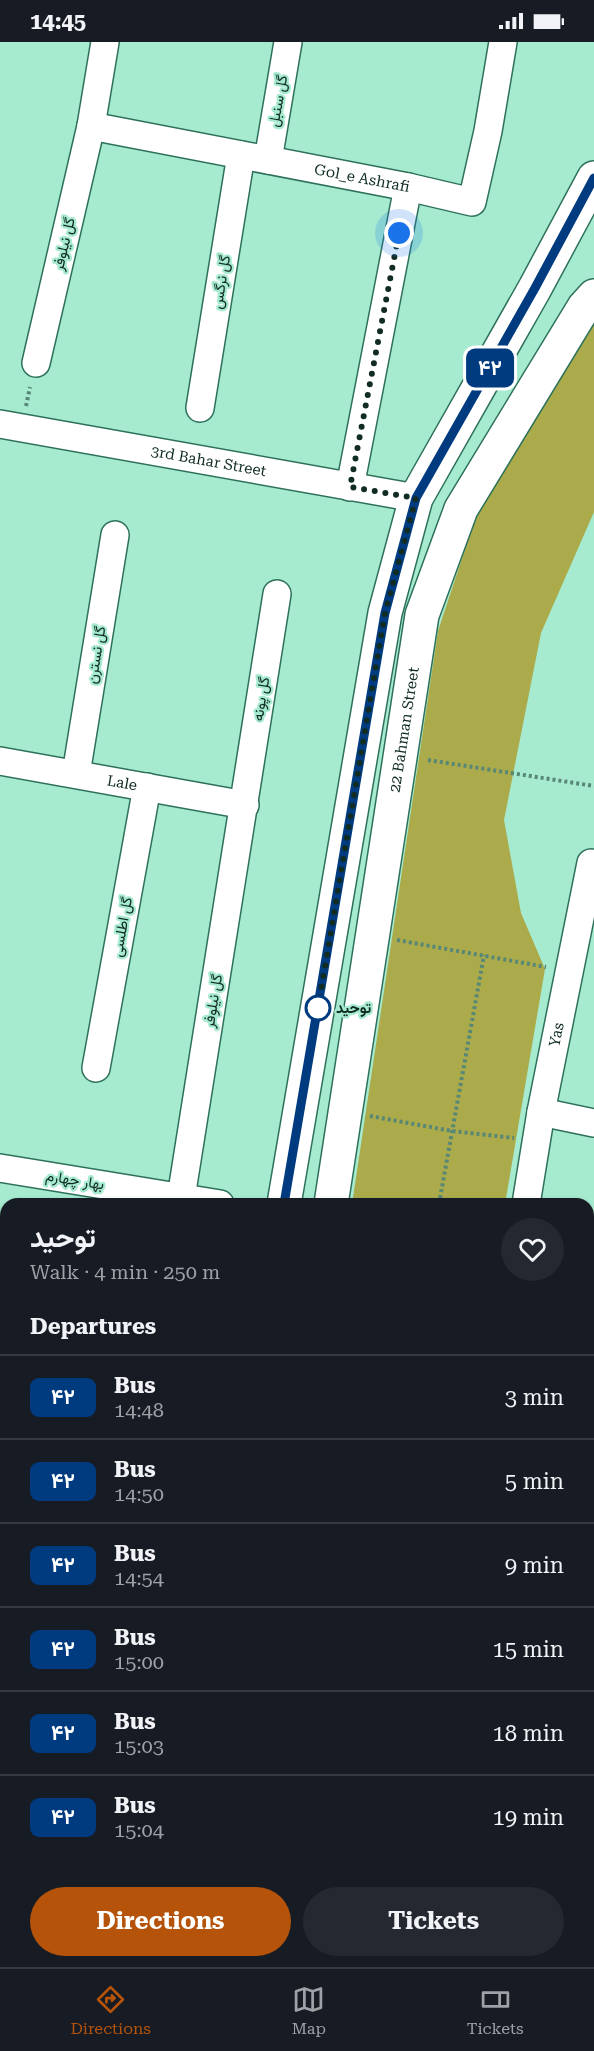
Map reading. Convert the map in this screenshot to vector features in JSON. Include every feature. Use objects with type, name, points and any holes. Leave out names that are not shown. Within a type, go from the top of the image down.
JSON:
[{"type":"main road","points":[[285,1198],[385,613],[416,498],[589,194]]},
{"type":"main road","name":"22 Bahman Street","points":[[332,1198],[422,615],[461,509],[584,307],[594,296]]},
{"type":"street","name":"گل نیلوفر","points":[[36,363],[91,126],[105,42]]},
{"type":"street","name":"گل سنبل","points":[[268,160],[288,42]]},
{"type":"street","name":"Gol_e Ashrafi","points":[[91,126],[408,187],[472,202],[488,131],[503,42]]},
{"type":"street","name":"گل نرگس","points":[[200,408],[241,155]]},
{"type":"street","points":[[350,487],[408,187]]},
{"type":"street","name":"3rd Bahar Street","points":[[10,426],[416,498]]},
{"type":"street","name":"گل نسترن","points":[[76,774],[115,535]]},
{"type":"street","name":"گل پونه","points":[[245,805],[277,594]]},
{"type":"street","name":"Lale","points":[[0,761],[245,805]]},
{"type":"street","name":"گل اطلسی","points":[[96,1068],[147,787]]},
{"type":"street","name":"گل نیلوفر","points":[[180,1198],[245,805]]},
{"type":"street","name":"Yas","points":[[527,1198],[541,1112],[591,864]]},
{"type":"street","points":[[541,1112],[594,1123]]},
{"type":"street","name":"بهار چهارم","points":[[0,1168],[164,1198]]},
{"type":"path","points":[[10,426],[36,363]]},
{"type":"path","points":[[400,756],[594,786]]},
{"type":"path","points":[[373,936],[569,971]]},
{"type":"path","points":[[440,1198],[483,955]]},
{"type":"path","points":[[345,1112],[452,1131],[536,1141]]},
{"type":"shaded area","points":[[594,322],[594,512],[541,633],[504,820],[521,913],[545,969],[506,1198],[353,1198],[438,631],[477,513]]},
{"type":"bus line","name":"۴۲","points":[[285,1198],[385,613],[416,498],[535,288],[594,178]]},
{"type":"place","name":"توحید","points":[[318,1008]]},
{"type":"route","points":[[318,1008],[385,613],[416,498],[350,487],[399,233]]}]
